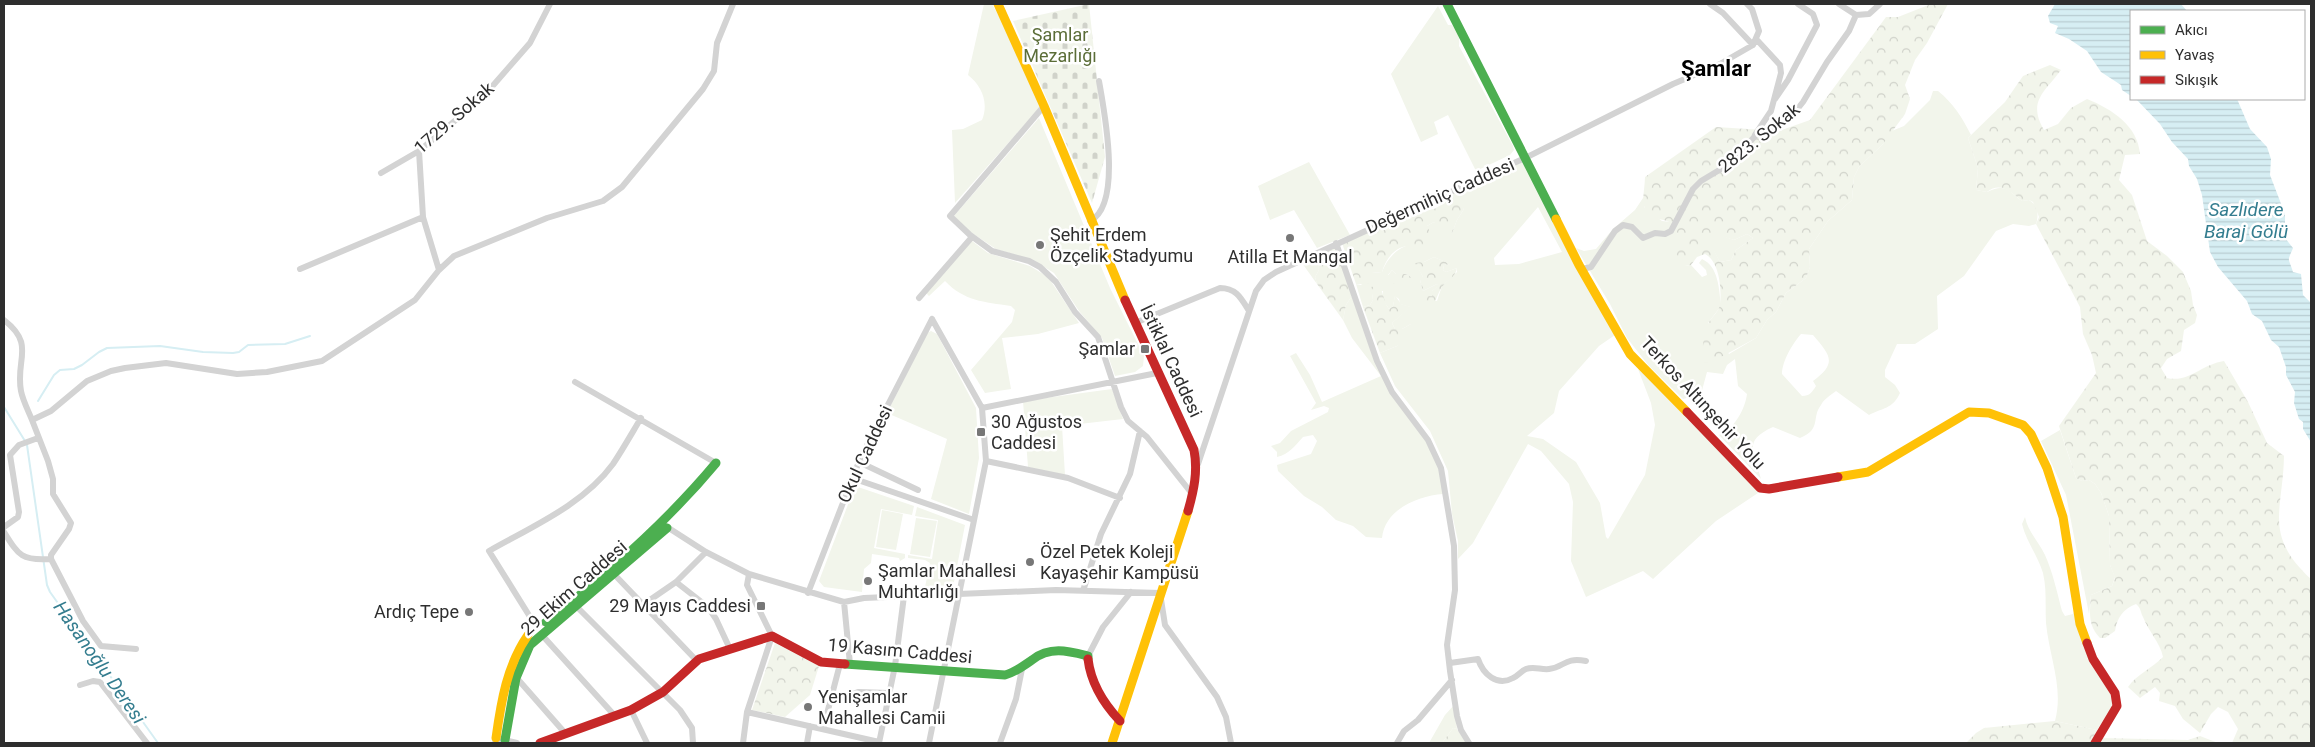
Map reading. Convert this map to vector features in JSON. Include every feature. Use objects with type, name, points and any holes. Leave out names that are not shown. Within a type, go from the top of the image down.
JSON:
[{"type":"street","name":"1729. Sokak","points":[[381,173],[419,150],[483,97],[530,43],[550,4]]},
{"type":"street","points":[[32,420],[61,404],[88,381],[111,370],[166,364],[237,374],[267,372],[322,361],[415,300],[439,270],[454,256],[547,218],[603,201],[622,187],[703,89],[714,71],[717,43],[733,4]]},
{"type":"street","name":"İstiklal Caddesi","points":[[998,4],[1044,106],[1090,221],[1157,373],[1194,450],[1197,465],[1193,495],[1112,743]]},
{"type":"street","name":"Terkos Altınşehir Yolu","points":[[1447,4],[1582,269],[1630,354],[1684,408],[1690,418],[1701,425],[1760,488],[1769,489],[1868,472],[1969,412],[1989,413],[2023,425],[2031,434],[2047,468],[2063,517],[2080,624],[2093,659],[2115,693],[2117,706],[2095,743]]},
{"type":"street","points":[[1710,4],[1723,13],[1780,65],[1781,73],[1775,91],[1775,99]]},
{"type":"street","points":[[1753,138],[1771,111],[1775,99],[1788,80],[1818,25],[1813,14],[1798,4]]},
{"type":"street","points":[[1840,4],[1856,15],[1869,14],[1880,4]]},
{"type":"street","points":[[1751,5],[1759,32],[1755,43]]},
{"type":"street","name":"2823. Sokak","points":[[1582,269],[1591,267],[1615,231],[1623,225],[1632,227],[1642,238],[1656,233],[1665,234],[1670,231],[1693,189],[1701,181],[1731,163],[1753,138],[1783,123],[1797,110],[1849,31],[1856,15]]},
{"type":"street","name":"Değermihiç Caddesi","points":[[1197,465],[1256,291],[1270,275],[1336,243],[1525,158],[1674,84],[1720,64],[1755,43]]},
{"type":"street","points":[[1090,221],[1098,214],[1110,175],[1109,146],[1099,81]]},
{"type":"street","points":[[1044,106],[950,216],[972,237],[992,251],[1028,262],[1049,274],[1075,312],[1098,337],[1125,415],[1132,426],[1147,438],[1193,495]]},
{"type":"street","points":[[419,150],[423,217],[439,270]]},
{"type":"street","points":[[300,269],[423,217]]},
{"type":"street","points":[[919,298],[972,237]]},
{"type":"street","points":[[1336,243],[1377,361],[1392,392],[1428,440],[1441,468],[1454,546],[1455,590],[1447,645],[1459,723],[1469,743]]},
{"type":"street","points":[[1135,323],[1220,288],[1228,288],[1238,293],[1249,311]]},
{"type":"street","name":"Okul Caddesi","points":[[808,593],[859,462],[932,318],[982,408]]},
{"type":"street","points":[[4,320],[13,327],[22,341],[20,390],[32,420],[34,439],[48,461],[53,480],[53,494],[70,523],[69,529],[52,555],[46,560],[30,560],[18,553],[4,532]]},
{"type":"street","points":[[929,743],[986,461],[982,408],[1157,373]]},
{"type":"street","points":[[575,382],[641,418],[716,463]]},
{"type":"street","points":[[546,622],[536,624],[532,620],[488,551],[548,518],[582,494],[612,464],[641,418]]},
{"type":"street","points":[[1083,591],[1101,534],[1130,474],[1140,432]]},
{"type":"street","points":[[4,527],[18,517],[19,512],[10,455],[19,445],[34,439]]},
{"type":"street","points":[[986,461],[1068,478],[1120,498]]},
{"type":"street","points":[[859,462],[918,490]]},
{"type":"street","name":"29 Ekim Caddesi","points":[[513,675],[526,651],[541,634],[665,526],[716,463]]},
{"type":"street","points":[[852,478],[974,520]]},
{"type":"street","points":[[665,526],[706,552],[749,574],[808,593],[844,602],[864,598],[958,594],[1083,591],[1160,593],[1164,625],[1218,697],[1226,717],[1230,743]]},
{"type":"street","points":[[644,604],[676,582],[706,552]]},
{"type":"street","points":[[46,560],[83,621],[101,646],[136,649]]},
{"type":"street","points":[[613,572],[697,661]]},
{"type":"street","points":[[743,743],[747,712],[772,636],[747,585],[749,574]]},
{"type":"street","points":[[676,582],[708,607],[716,619],[730,649]]},
{"type":"street","points":[[1120,721],[1103,701],[1096,689],[1089,668],[1088,656],[1103,627],[1131,592]]},
{"type":"street","points":[[747,712],[879,742],[895,666],[904,596]]},
{"type":"street","points":[[844,602],[850,664]]},
{"type":"street","points":[[574,604],[663,692],[689,721],[692,728],[693,743]]},
{"type":"street","name":"29 Ekim Caddesi","points":[[546,622],[574,604]]},
{"type":"street","points":[[1150,626],[1164,625]]},
{"type":"street","points":[[541,634],[615,716]]},
{"type":"street","name":"29 Ekim Caddesi","points":[[499,740],[519,648],[528,635]]},
{"type":"street","points":[[540,743],[631,710],[663,692],[697,661],[772,636]]},
{"type":"street","name":"19 Kasım Caddesi","points":[[772,636],[815,660],[840,664],[895,666],[942,672],[1014,674],[1035,658],[1051,650],[1088,656]]},
{"type":"street","points":[[1450,662],[1478,659],[1481,667],[1491,678],[1504,681],[1512,679],[1533,667],[1549,669],[1569,660],[1586,661]]},
{"type":"street","points":[[823,729],[840,664]]},
{"type":"street","points":[[1000,743],[1016,699],[1022,669]]},
{"type":"street","points":[[513,675],[566,732]]},
{"type":"street","points":[[1397,743],[1404,731],[1418,720],[1452,680]]},
{"type":"street","points":[[80,686],[94,681],[100,682],[147,743]]},
{"type":"street","points":[[830,704],[858,692],[889,693]]},
{"type":"street","points":[[631,710],[647,743]]},
{"type":"street","points":[[807,743],[810,726]]},
{"type":"street","points":[[499,740],[517,743]]},
{"type":"green space","points":[[984,4],[992,4],[1009,34],[1041,106],[955,203],[952,130],[963,129],[982,120],[984,114],[983,95],[977,84],[968,75]]},
{"type":"green space","name":"Şamlar Mezarlığı","points":[[1089,4],[1105,157],[1092,203],[1013,21]]},
{"type":"green space","points":[[1931,4],[1948,4],[1927,43],[1915,60],[1905,85],[1910,99],[1905,114],[1883,144],[1859,167],[1854,177],[1852,200],[1828,221],[1809,249],[1810,267],[1806,278],[1786,293],[1776,312],[1767,320],[1756,338],[1710,363],[1702,363],[1706,329],[1709,321],[1720,307],[1721,298],[1716,269],[1714,263],[1705,254],[1697,257],[1691,265],[1685,266],[1679,261],[1673,245],[1678,235],[1675,228],[1671,223],[1651,216],[1644,206],[1645,177],[1716,127],[1779,131],[1810,120],[1886,17],[1898,17]],"holes":[[[1747,234],[1753,238],[1736,250],[1731,260],[1720,262],[1710,242],[1717,235],[1734,240]]]},
{"type":"green space","points":[[1438,6],[1448,25],[1452,25],[1457,33],[1459,46],[1514,150],[1510,155],[1476,171],[1448,115],[1434,122],[1438,134],[1421,142],[1391,74]]},
{"type":"green space","points":[[2050,65],[2061,70],[2044,91],[2038,104],[2039,120],[2044,130],[2058,124],[2071,108],[2087,99],[2106,108],[2122,120],[2129,127],[2138,144],[2140,154],[2125,155],[2119,180],[2132,195],[2147,241],[2167,256],[2183,272],[2191,291],[2197,315],[2195,323],[2184,330],[2181,351],[2167,359],[2161,368],[2167,378],[2175,379],[2189,376],[2224,361],[2248,402],[2267,443],[2284,456],[2279,507],[2281,535],[2286,549],[2311,579],[2311,743],[2232,743],[2238,729],[2228,712],[2218,707],[2211,714],[2200,733],[2183,719],[2175,706],[2159,701],[2160,693],[2155,687],[2140,698],[2128,687],[2135,679],[2163,657],[2138,605],[2131,606],[2124,611],[2117,622],[2115,631],[2105,638],[2100,638],[2091,623],[2091,595],[2112,586],[2115,578],[2110,565],[2109,516],[2101,493],[2095,484],[2089,480],[2082,481],[2076,478],[2059,426],[2096,373],[2092,355],[2083,334],[2080,307],[2036,224],[2039,217],[2033,202],[2029,200],[2022,201],[2010,191],[2001,188],[1992,189],[1987,192],[1976,190],[1978,168],[1968,138],[2005,102],[2023,76]]},
{"type":"green space","points":[[1933,91],[1938,91],[1957,111],[1971,135],[1968,138],[1978,168],[1976,190],[1987,192],[2002,188],[2010,191],[2022,201],[2029,200],[2037,210],[2036,224],[2029,226],[2013,224],[1996,231],[1964,276],[1937,296],[1938,329],[1915,344],[1897,344],[1885,370],[1885,377],[1895,385],[1900,393],[1891,405],[1869,415],[1836,391],[1822,403],[1818,410],[1814,427],[1807,435],[1800,438],[1773,427],[1763,432],[1757,437],[1753,448],[1761,479],[1719,435],[1734,423],[1746,400],[1747,394],[1738,386],[1735,359],[1727,365],[1723,374],[1707,372],[1701,394],[1683,399],[1649,366],[1627,338],[1610,304],[1576,248],[1584,251],[1596,249],[1613,229],[1635,210],[1645,195],[1644,207],[1662,221],[1671,222],[1676,226],[1685,266],[1691,265],[1702,277],[1707,275],[1706,270],[1699,263],[1702,259],[1712,267],[1719,286],[1721,306],[1708,323],[1729,354],[1756,338],[1767,320],[1776,312],[1786,293],[1806,278],[1810,267],[1809,249],[1828,221],[1852,200],[1854,177],[1859,167],[1883,144],[1889,132],[1904,126],[1930,100]],"holes":[[[1801,334],[1813,335],[1824,348],[1829,359],[1826,369],[1813,381],[1816,386],[1812,392],[1802,396],[1782,374],[1782,369],[1788,352]]]},
{"type":"green space","name":"Şehit Erdem Özçelik Stadyumu","points":[[1039,118],[1110,288],[1144,356],[1143,366],[1135,372],[1115,376],[1102,338],[1079,311],[1054,273],[1033,260],[996,249],[969,231],[954,216]]},
{"type":"green space","points":[[1523,161],[1615,335],[1599,346],[1559,391],[1554,413],[1527,436],[1543,439],[1576,462],[1600,503],[1606,537],[1608,539],[1645,475],[1655,425],[1651,403],[1638,369],[1673,399],[1687,419],[1745,473],[1767,487],[1716,521],[1653,579],[1643,571],[1586,597],[1571,561],[1573,502],[1569,484],[1541,451],[1528,444],[1473,543],[1458,559],[1458,541],[1452,514],[1448,471],[1430,431],[1395,386],[1380,353],[1397,346],[1411,324],[1402,329],[1395,329],[1392,323],[1410,307],[1400,304],[1399,299],[1395,296],[1393,306],[1389,309],[1383,300],[1383,291],[1372,291],[1373,300],[1370,305],[1363,307],[1356,284],[1361,285],[1372,273],[1382,272],[1394,254],[1403,247],[1413,244],[1427,226],[1434,222],[1452,233],[1464,209],[1453,194],[1438,205],[1408,213]],"holes":[[[1538,207],[1562,252],[1519,264],[1495,265],[1494,258]],[[1434,257],[1450,264],[1444,265],[1443,270],[1446,272],[1457,268],[1457,272],[1442,286],[1437,301],[1415,296],[1432,296],[1432,291],[1439,286],[1437,284],[1423,291],[1420,280],[1388,275],[1392,270],[1396,274],[1423,277],[1419,269],[1424,262]]]},
{"type":"green space","points":[[1309,162],[1350,235],[1317,248],[1294,210],[1270,220],[1258,186]]},
{"type":"green space","points":[[1458,189],[1464,192],[1460,200],[1464,209],[1452,233],[1444,233],[1434,222],[1427,226],[1432,236],[1426,248],[1405,246],[1393,252],[1382,272],[1372,273],[1372,278],[1368,284],[1356,284],[1342,243],[1408,213],[1434,209],[1443,204]]},
{"type":"green space","points":[[1717,234],[1734,240],[1747,234],[1753,238],[1736,250],[1731,260],[1720,262],[1709,242]]},
{"type":"green space","points":[[968,238],[988,253],[1030,266],[1048,277],[1079,323],[1038,334],[1002,338],[1011,389],[985,393],[971,370],[1012,322],[1015,310],[1011,306],[983,302],[967,297],[952,288],[945,281],[929,296],[923,290]]},
{"type":"green space","points":[[1335,247],[1354,293],[1346,305],[1343,320],[1317,284],[1315,277],[1319,270],[1318,255]]},
{"type":"green space","points":[[1318,255],[1319,270],[1315,277],[1317,284],[1302,263]]},
{"type":"green space","points":[[1434,257],[1451,264],[1444,265],[1443,270],[1446,272],[1457,268],[1455,274],[1442,287],[1435,301],[1427,310],[1415,296],[1432,296],[1432,291],[1438,286],[1437,284],[1423,291],[1420,280],[1409,284],[1389,284],[1385,280],[1392,270],[1396,274],[1423,277],[1415,263],[1424,262]]},
{"type":"green space","points":[[1379,285],[1389,309],[1393,306],[1395,295],[1401,304],[1411,307],[1392,323],[1395,329],[1402,329],[1411,324],[1416,328],[1397,346],[1380,353],[1363,307],[1370,305],[1373,300],[1371,287]]},
{"type":"green space","points":[[1354,293],[1367,336],[1394,391],[1438,456],[1443,494],[1423,498],[1404,506],[1389,519],[1384,528],[1382,538],[1366,537],[1353,526],[1336,520],[1322,507],[1304,496],[1278,471],[1277,465],[1311,454],[1317,441],[1313,435],[1303,437],[1288,452],[1281,456],[1277,457],[1277,452],[1271,446],[1280,443],[1291,431],[1328,412],[1329,408],[1324,406],[1311,410],[1316,403],[1290,356],[1296,353],[1310,375],[1322,402],[1381,376],[1352,338],[1343,320],[1346,305]]},
{"type":"green space","points":[[931,331],[937,334],[976,408],[979,458],[969,514],[931,499],[947,439],[887,413],[927,333]]},
{"type":"green space","points":[[1112,389],[1123,419],[1062,426],[1065,475],[1028,467],[1023,401]]},
{"type":"green space","points":[[2060,430],[2076,478],[2082,481],[2089,480],[2095,484],[2101,493],[2109,516],[2110,565],[2115,577],[2112,586],[2091,595],[2089,614],[2066,495],[2041,441]]},
{"type":"green space","points":[[855,486],[914,506],[912,515],[881,509],[874,548],[905,554],[905,558],[900,561],[899,558],[872,554],[871,563],[864,569],[862,592],[824,587],[819,581]]},
{"type":"green space","points":[[917,507],[965,525],[954,582],[948,589],[937,590],[925,587],[930,563],[925,560],[908,558],[908,555],[932,559],[938,520],[915,516]]},
{"type":"green space","points":[[882,510],[903,514],[896,550],[876,547]]},
{"type":"green space","points":[[2025,517],[2048,562],[2062,611],[2065,616],[2073,614],[2076,609],[2099,662],[2106,670],[2111,681],[2113,703],[2109,713],[2097,730],[2055,721],[2058,696],[2046,623],[2044,579],[2041,567],[2022,524]]},
{"type":"green space","points":[[916,518],[937,521],[930,557],[910,554]]},
{"type":"green space","points":[[775,643],[819,666],[810,695],[785,717],[752,710]]},
{"type":"green space","points":[[1454,705],[1457,729],[1453,728],[1442,743],[1429,743],[1445,715]]},
{"type":"green space","points":[[2055,721],[2097,730],[2102,738],[2188,740],[2200,736],[2218,743],[1966,743],[1984,728]]},
{"type":"green space","points":[[1453,728],[1457,729],[1466,743],[1442,743]]},
{"type":"water","points":[[2055,4],[2181,4],[2186,10],[2130,10],[2130,95],[2122,90],[2121,85],[2101,72],[2087,51],[2069,39],[2055,33],[2058,26],[2050,23],[2048,16]]},
{"type":"water","name":"Sazlıdere Baraj Gölü","points":[[2137,100],[2237,100],[2250,129],[2267,147],[2271,159],[2270,175],[2285,214],[2285,238],[2293,248],[2289,261],[2293,272],[2301,274],[2303,295],[2311,303],[2311,442],[2303,429],[2303,422],[2299,419],[2294,403],[2295,392],[2286,375],[2286,367],[2279,347],[2271,340],[2262,321],[2252,314],[2247,301],[2218,267],[2210,252],[2202,195],[2197,179],[2189,166],[2188,159],[2172,142],[2160,124]]},
{"type":"waterway","points":[[38,401],[54,375],[60,370],[74,369],[107,348],[160,346],[203,352],[233,353],[239,352],[248,345],[285,344],[310,336]]},
{"type":"waterway","name":"Hasanoğlu Deresi","points":[[4,407],[25,441]]},
{"type":"waterway","name":"Hasanoğlu Deresi","points":[[27,445],[47,585],[50,592],[158,743]]},
{"type":"traffic: fast","points":[[1447,4],[1556,219]]},
{"type":"traffic: fast","points":[[546,622],[636,547],[716,463]]},
{"type":"traffic: fast","points":[[505,740],[516,678],[530,645],[667,528]]},
{"type":"traffic: fast","points":[[845,664],[1005,675],[1052,651],[1088,656],[1088,659]]},
{"type":"traffic: slow","points":[[998,4],[1044,106],[1125,300]]},
{"type":"traffic: slow","points":[[1556,219],[1579,265],[1630,354],[1687,412]]},
{"type":"traffic: slow","points":[[1838,477],[1868,472],[1969,412],[1989,413],[2023,425],[2031,434],[2047,468],[2063,517],[2080,624],[2087,643]]},
{"type":"traffic: slow","points":[[1112,743],[1188,511]]},
{"type":"traffic: slow","points":[[496,738],[510,671],[528,635]]},
{"type":"traffic: jam","points":[[1125,300],[1194,450],[1196,465],[1195,481],[1188,511]]},
{"type":"traffic: jam","points":[[1687,412],[1760,488],[1769,489],[1838,477]]},
{"type":"traffic: jam","points":[[540,743],[631,710],[663,692],[699,659],[772,636],[821,662],[845,664]]},
{"type":"traffic: jam","points":[[2087,643],[2093,659],[2115,693],[2117,706],[2095,743]]},
{"type":"traffic: jam","points":[[1088,659],[1092,677],[1099,693],[1120,721]]},
{"type":"place","name":"Atilla Et Mangal","points":[[1290,238]]},
{"type":"place","name":"Şehit Erdem Özçelik Stadyumu","points":[[1040,245]]},
{"type":"place","name":"Şamlar","points":[[1145,349]]},
{"type":"place","name":"30 Ağustos Caddesi","points":[[981,432]]},
{"type":"place","name":"Özel Petek Koleji Kayaşehir Kampüsü","points":[[1030,562]]},
{"type":"place","name":"Şamlar Mahallesi Muhtarlığı","points":[[868,581]]},
{"type":"place","name":"29 Mayıs Caddesi","points":[[761,606]]},
{"type":"place","name":"Ardıç Tepe","points":[[469,612]]},
{"type":"place","name":"Yenişamlar Mahallesi Camii","points":[[808,707]]},
{"type":"district","name":"Şamlar","points":[[1716,68]]}]
